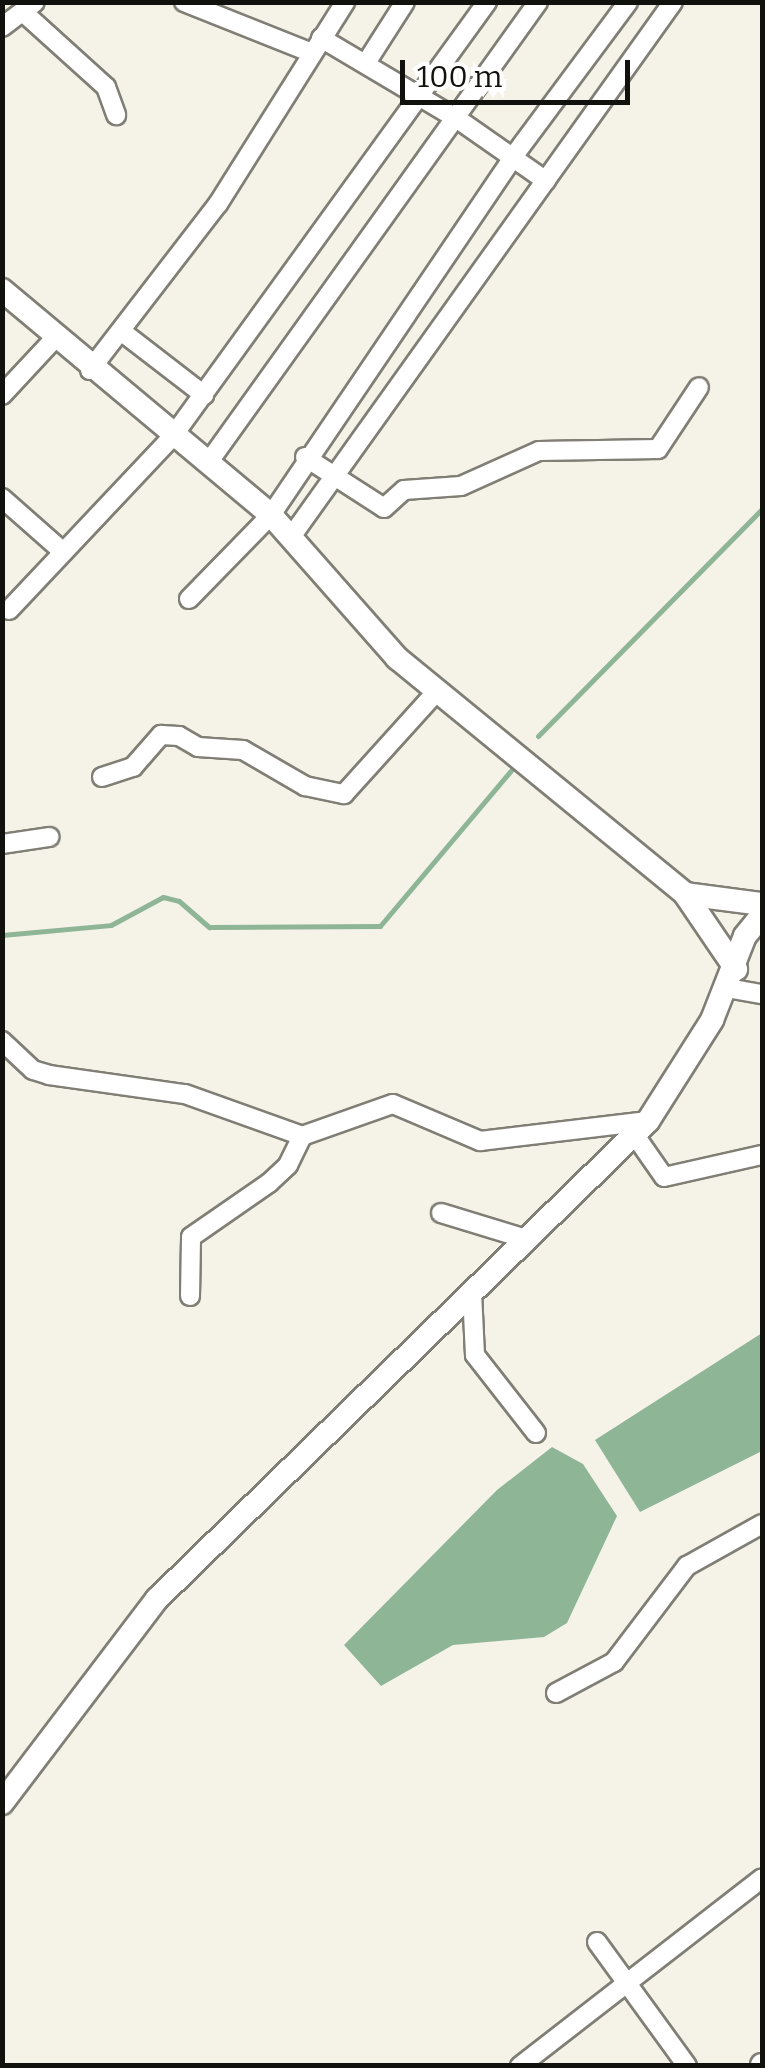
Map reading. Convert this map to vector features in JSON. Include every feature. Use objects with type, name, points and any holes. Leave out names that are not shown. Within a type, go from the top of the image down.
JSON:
[{"type":"main road","points":[[2,290],[90,370],[271,514],[396,658],[686,894],[731,978]]},
{"type":"main road","points":[[686,894],[762,904]]},
{"type":"main road","points":[[2,1803],[157,1599],[641,1127],[731,978],[745,936],[762,916]]},
{"type":"street","points":[[184,2],[366,63],[459,120],[546,182]]},
{"type":"street","points":[[90,370],[218,204],[345,2]]},
{"type":"street","points":[[366,63],[405,2]]},
{"type":"street","points":[[9,610],[173,436],[422,97],[486,2]]},
{"type":"street","points":[[208,463],[459,120],[538,2]]},
{"type":"street","points":[[189,599],[271,514],[305,458],[513,156],[628,2]]},
{"type":"street","points":[[290,538],[673,2]]},
{"type":"street","points":[[2,27],[29,7],[106,87],[116,114]]},
{"type":"street","points":[[121,330],[204,395]]},
{"type":"street","points":[[2,395],[56,337]]},
{"type":"street","points":[[305,458],[384,508],[404,490],[461,486],[539,452],[638,454],[658,449],[699,387]]},
{"type":"street","points":[[2,498],[62,550]]},
{"type":"street","points":[[102,777],[133,767],[160,735],[179,736],[198,746],[244,750],[305,786],[344,794],[438,690]]},
{"type":"street","points":[[2,844],[49,836]]},
{"type":"street","points":[[731,978],[762,994]]},
{"type":"street","points":[[2,1041],[34,1070],[184,1094],[302,1136],[393,1104],[480,1141],[641,1127],[664,1177],[762,1155]]},
{"type":"street","points":[[190,1296],[192,1237],[268,1184],[288,1165],[302,1136]]},
{"type":"street","points":[[441,1212],[526,1239]]},
{"type":"street","points":[[472,1292],[475,1355],[536,1432]]},
{"type":"street","points":[[556,1693],[614,1662],[686,1566],[762,1524]]},
{"type":"street","points":[[520,2066],[628,1987],[762,1878]]},
{"type":"street","points":[[597,1942],[687,2066]]},
{"type":"shaded area","points":[[762,1333],[762,1451],[640,1512],[595,1440]]},
{"type":"shaded area","points":[[552,1447],[583,1464],[617,1516],[567,1623],[544,1637],[453,1645],[381,1686],[344,1645],[497,1490]]},
{"type":"waterway","points":[[538,736],[762,509]]},
{"type":"waterway","points":[[2,935],[111,925],[163,897],[179,901],[209,927],[380,926],[513,768]]}]
